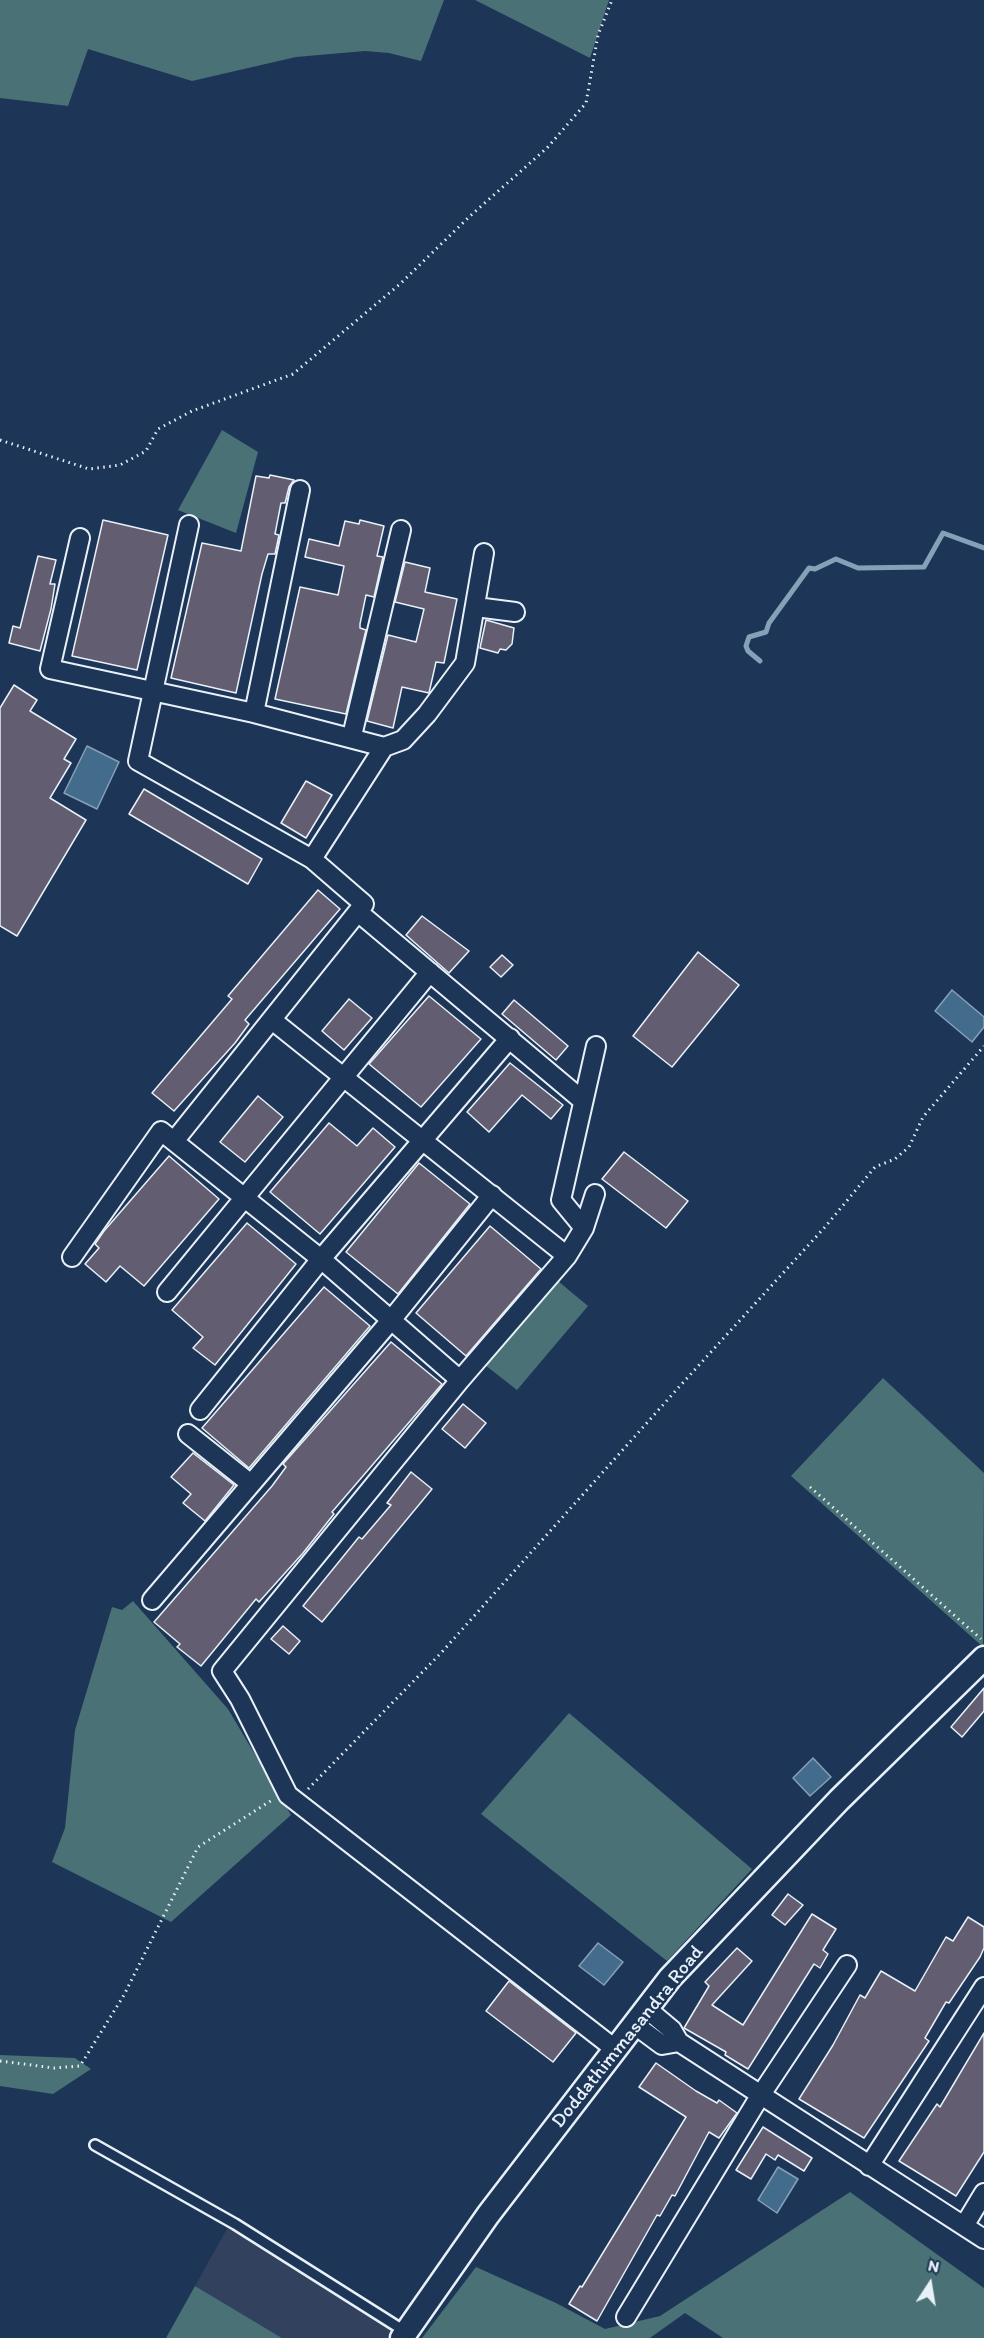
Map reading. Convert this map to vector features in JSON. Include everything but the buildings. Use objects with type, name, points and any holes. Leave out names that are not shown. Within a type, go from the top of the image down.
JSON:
[{"type":"street","points":[[254,713],[300,490]]},
{"type":"street","points":[[175,1140],[364,904],[312,859],[138,761],[189,525]]},
{"type":"street","points":[[352,736],[401,530]]},
{"type":"street","points":[[80,538],[50,669],[152,693],[254,713],[352,736],[384,747]]},
{"type":"street","points":[[312,859],[384,747],[403,740],[427,714],[465,663],[484,553]]},
{"type":"street","points":[[476,607],[515,612]]},
{"type":"street","points":[[358,912],[582,1100]]},
{"type":"street","points":[[167,1292],[246,1199],[430,972]]},
{"type":"street","points":[[272,1020],[567,1256]]},
{"type":"street","points":[[200,1410],[321,1259],[510,1038]]},
{"type":"street","points":[[584,1228],[561,1200],[596,1046]]},
{"type":"street","points":[[72,1257],[161,1131],[175,1140],[392,1318],[460,1380]]},
{"type":"street","points":[[595,1194],[584,1228],[567,1256],[460,1380],[222,1671],[291,1796],[615,2049]]},
{"type":"street","points":[[152,1600],[392,1318],[492,1195]]},
{"type":"street","points":[[188,1434],[251,1484]]},
{"type":"street","name":"Doddathimmasandra Road","points":[[404,2335],[488,2215],[670,1978],[831,1808],[984,1658]]},
{"type":"street","points":[[626,2317],[760,2096],[847,1965]]},
{"type":"street","points":[[869,2166],[982,1995]]},
{"type":"street","points":[[641,2017],[662,2045],[679,2042],[984,2238]]},
{"type":"street","points":[[964,2226],[984,2193]]},
{"type":"lane","points":[[94,2145],[235,2224],[404,2335]]},
{"type":"path","points":[[0,440],[89,469],[120,465],[146,451],[158,429],[192,411],[293,374],[400,284],[470,216],[547,148],[586,103],[598,35],[612,0]]},
{"type":"path","points":[[0,2061],[54,2068],[80,2066],[124,1995],[198,1847],[291,1796],[441,1653],[825,1227],[875,1167],[895,1159],[909,1147],[923,1117],[984,1047]]},
{"type":"path","points":[[810,1487],[984,1642]]},
{"type":"shaded area","points":[[87,746],[119,762],[97,809],[64,793]]},
{"type":"shaded area","points":[[952,990],[984,1017],[984,1027],[972,1042],[935,1011]]},
{"type":"shaded area","points":[[813,1758],[831,1777],[810,1796],[793,1778]]},
{"type":"shaded area","points":[[598,1943],[623,1962],[604,1985],[579,1966]]},
{"type":"shaded area","points":[[778,2167],[798,2179],[777,2213],[758,2200]]},
{"type":"shaded area","points":[[233,2218],[400,2323],[390,2338],[282,2338],[195,2286]]},
{"type":"green space","points":[[0,0],[444,0],[421,61],[389,53],[365,51],[296,57],[192,81],[88,49],[68,106],[0,98]]},
{"type":"green space","points":[[475,0],[609,0],[590,58]]},
{"type":"green space","points":[[222,430],[258,452],[236,533],[178,510]]},
{"type":"green space","points":[[558,1281],[588,1306],[517,1390],[485,1365]]},
{"type":"green space","points":[[883,1378],[984,1473],[983,1647],[791,1476]]},
{"type":"green space","points":[[133,1601],[228,1709],[291,1815],[171,1922],[52,1862],[65,1828],[75,1730],[112,1607],[122,1610]]},
{"type":"green space","points":[[569,1713],[752,1869],[667,1961],[481,1814]]},
{"type":"green space","points":[[0,2055],[75,2058],[91,2069],[53,2094],[0,2086]]},
{"type":"green space","points":[[850,2192],[984,2288],[984,2338],[723,2338],[685,2313],[650,2338],[422,2338],[476,2267],[556,2303],[605,2329],[660,2316]]},
{"type":"green space","points":[[195,2286],[282,2338],[166,2338]]},
{"type":"waterway","points":[[760,661],[748,651],[746,646],[749,637],[766,632],[769,623],[809,568],[815,569],[836,559],[858,568],[924,567],[943,533],[984,548]]}]
